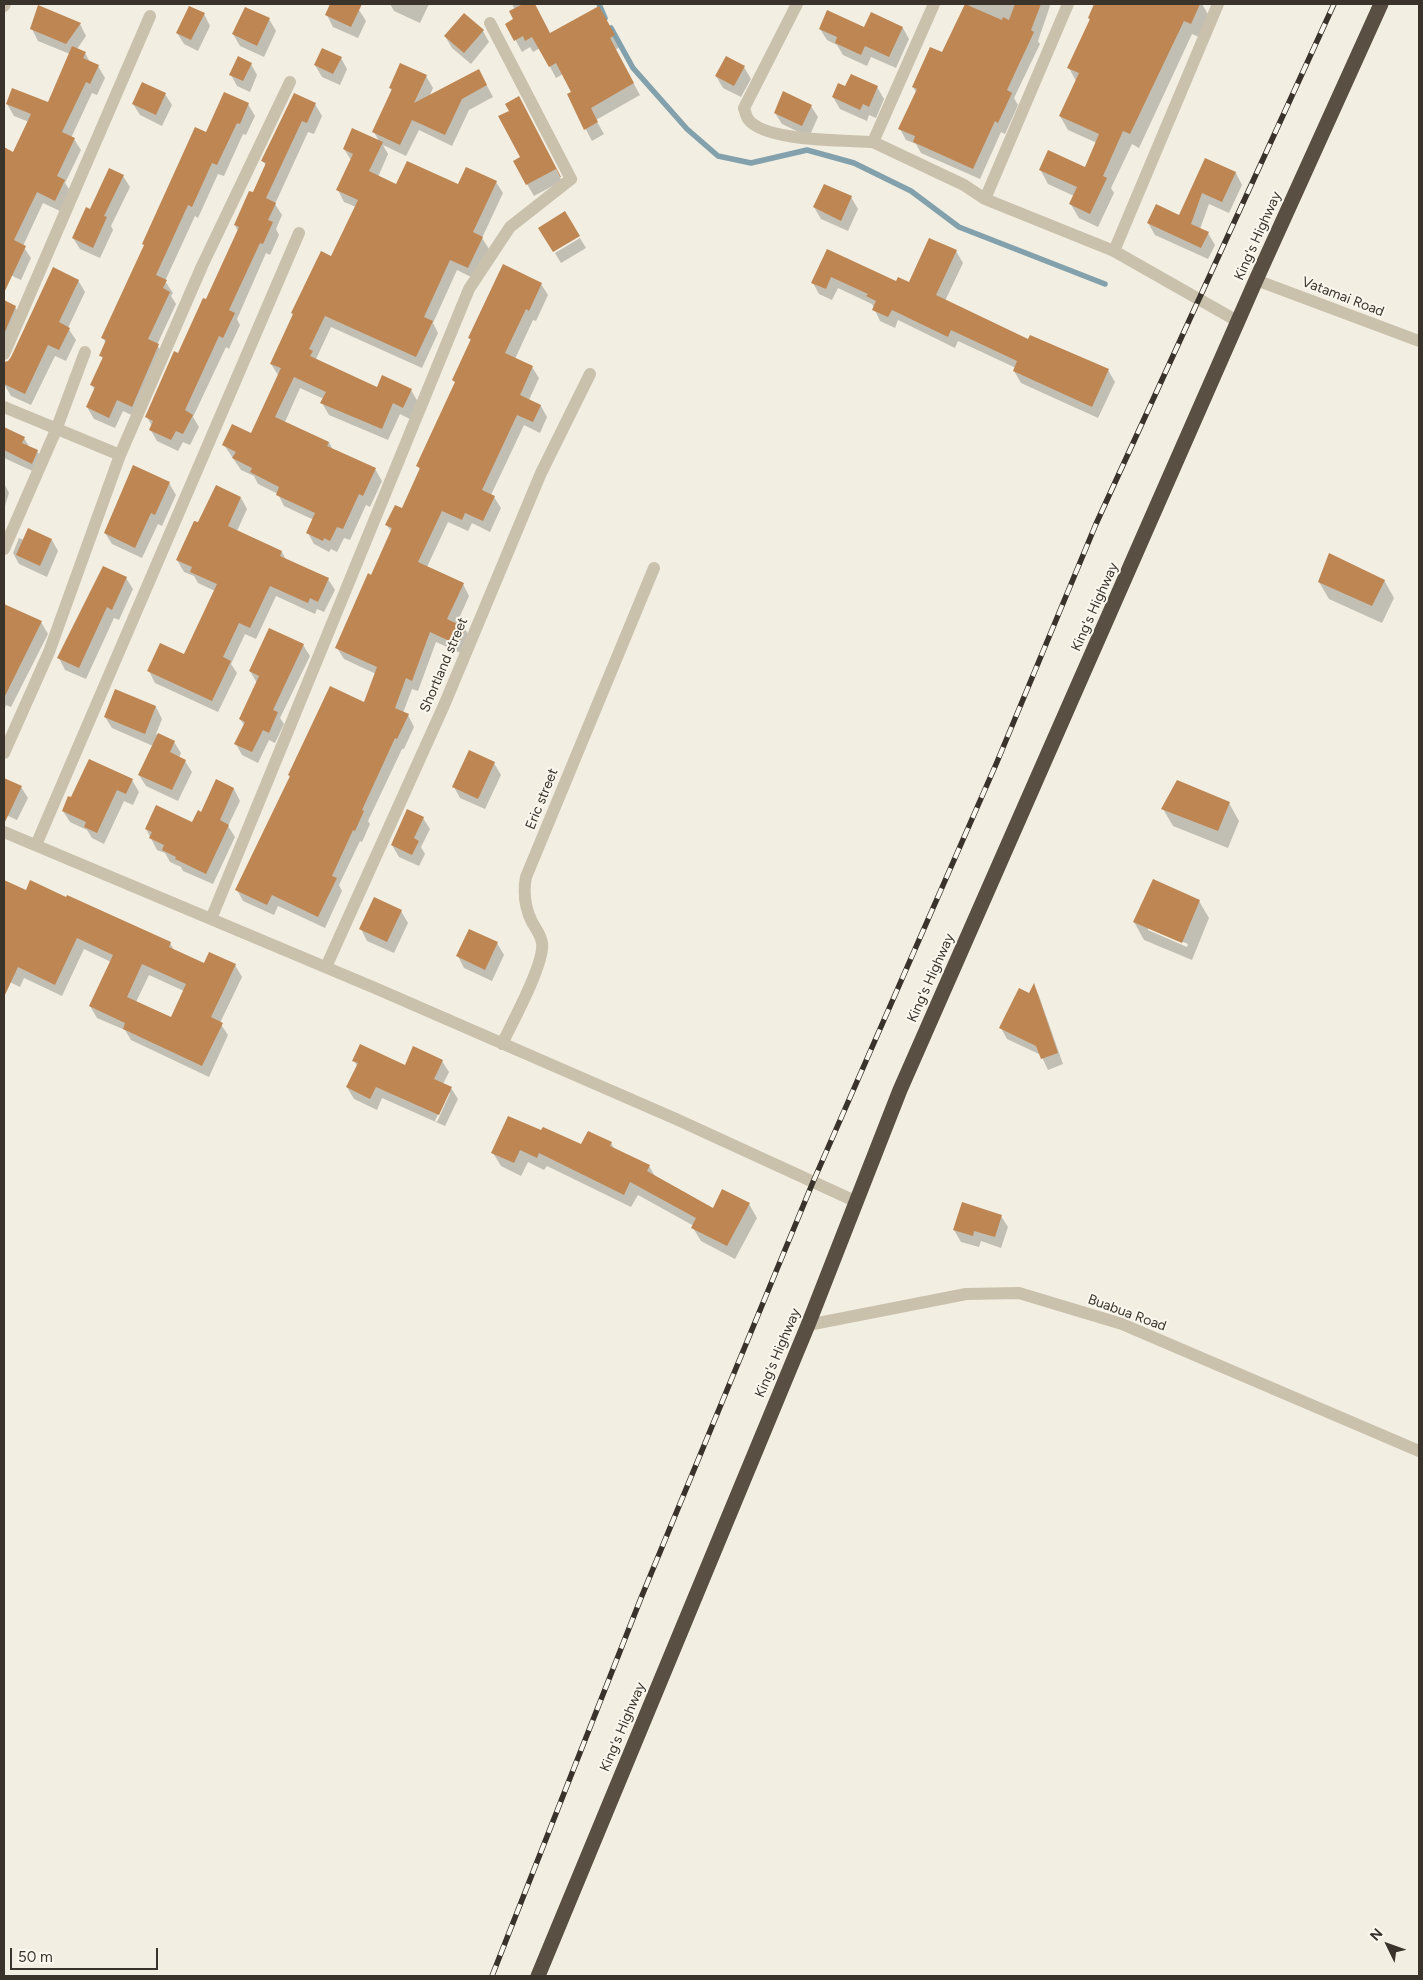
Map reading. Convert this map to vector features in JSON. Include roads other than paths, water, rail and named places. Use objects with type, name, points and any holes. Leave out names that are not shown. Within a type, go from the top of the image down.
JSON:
[{"type":"highway","name":"King's Highway","points":[[538,1976],[808,1325],[900,1090],[1256,280],[1381,4]]},
{"type":"street","points":[[797,4],[744,108],[748,119],[754,124],[776,134],[801,138],[873,142],[964,185],[985,199],[1114,251],[1238,322]]},
{"type":"street","points":[[873,142],[934,4]]},
{"type":"street","points":[[985,199],[1068,4]]},
{"type":"street","points":[[1114,251],[1218,4]]},
{"type":"street","points":[[4,354],[150,16]]},
{"type":"street","points":[[211,919],[469,289],[510,227],[572,179],[490,23]]},
{"type":"street","points":[[4,753],[50,652],[120,455],[202,266],[290,82]]},
{"type":"street","points":[[36,845],[299,233]]},
{"type":"street","name":"Vatamai Road","points":[[1256,280],[1419,341]]},
{"type":"street","points":[[4,549],[56,430],[85,352]]},
{"type":"street","name":"Shortland street","points":[[326,968],[445,703],[541,473],[590,374]]},
{"type":"street","points":[[4,408],[120,455]]},
{"type":"street","name":"Eric street","points":[[502,1044],[542,956],[542,942],[530,917],[525,901],[526,877],[654,568]]},
{"type":"street","points":[[4,832],[326,968],[703,1131],[857,1202]]},
{"type":"street","name":"Buabua Road","points":[[808,1325],[966,1294],[1019,1293],[1122,1324],[1419,1451]]},
{"type":"waterway","points":[[599,4],[605,18]]},
{"type":"waterway","points":[[611,28],[633,68],[687,129],[718,156],[751,163],[807,150],[854,163],[911,191],[959,227],[1105,284]]},
{"type":"railway","points":[[492,1976],[641,1598],[813,1182],[997,762],[1096,524],[1334,4]]}]
